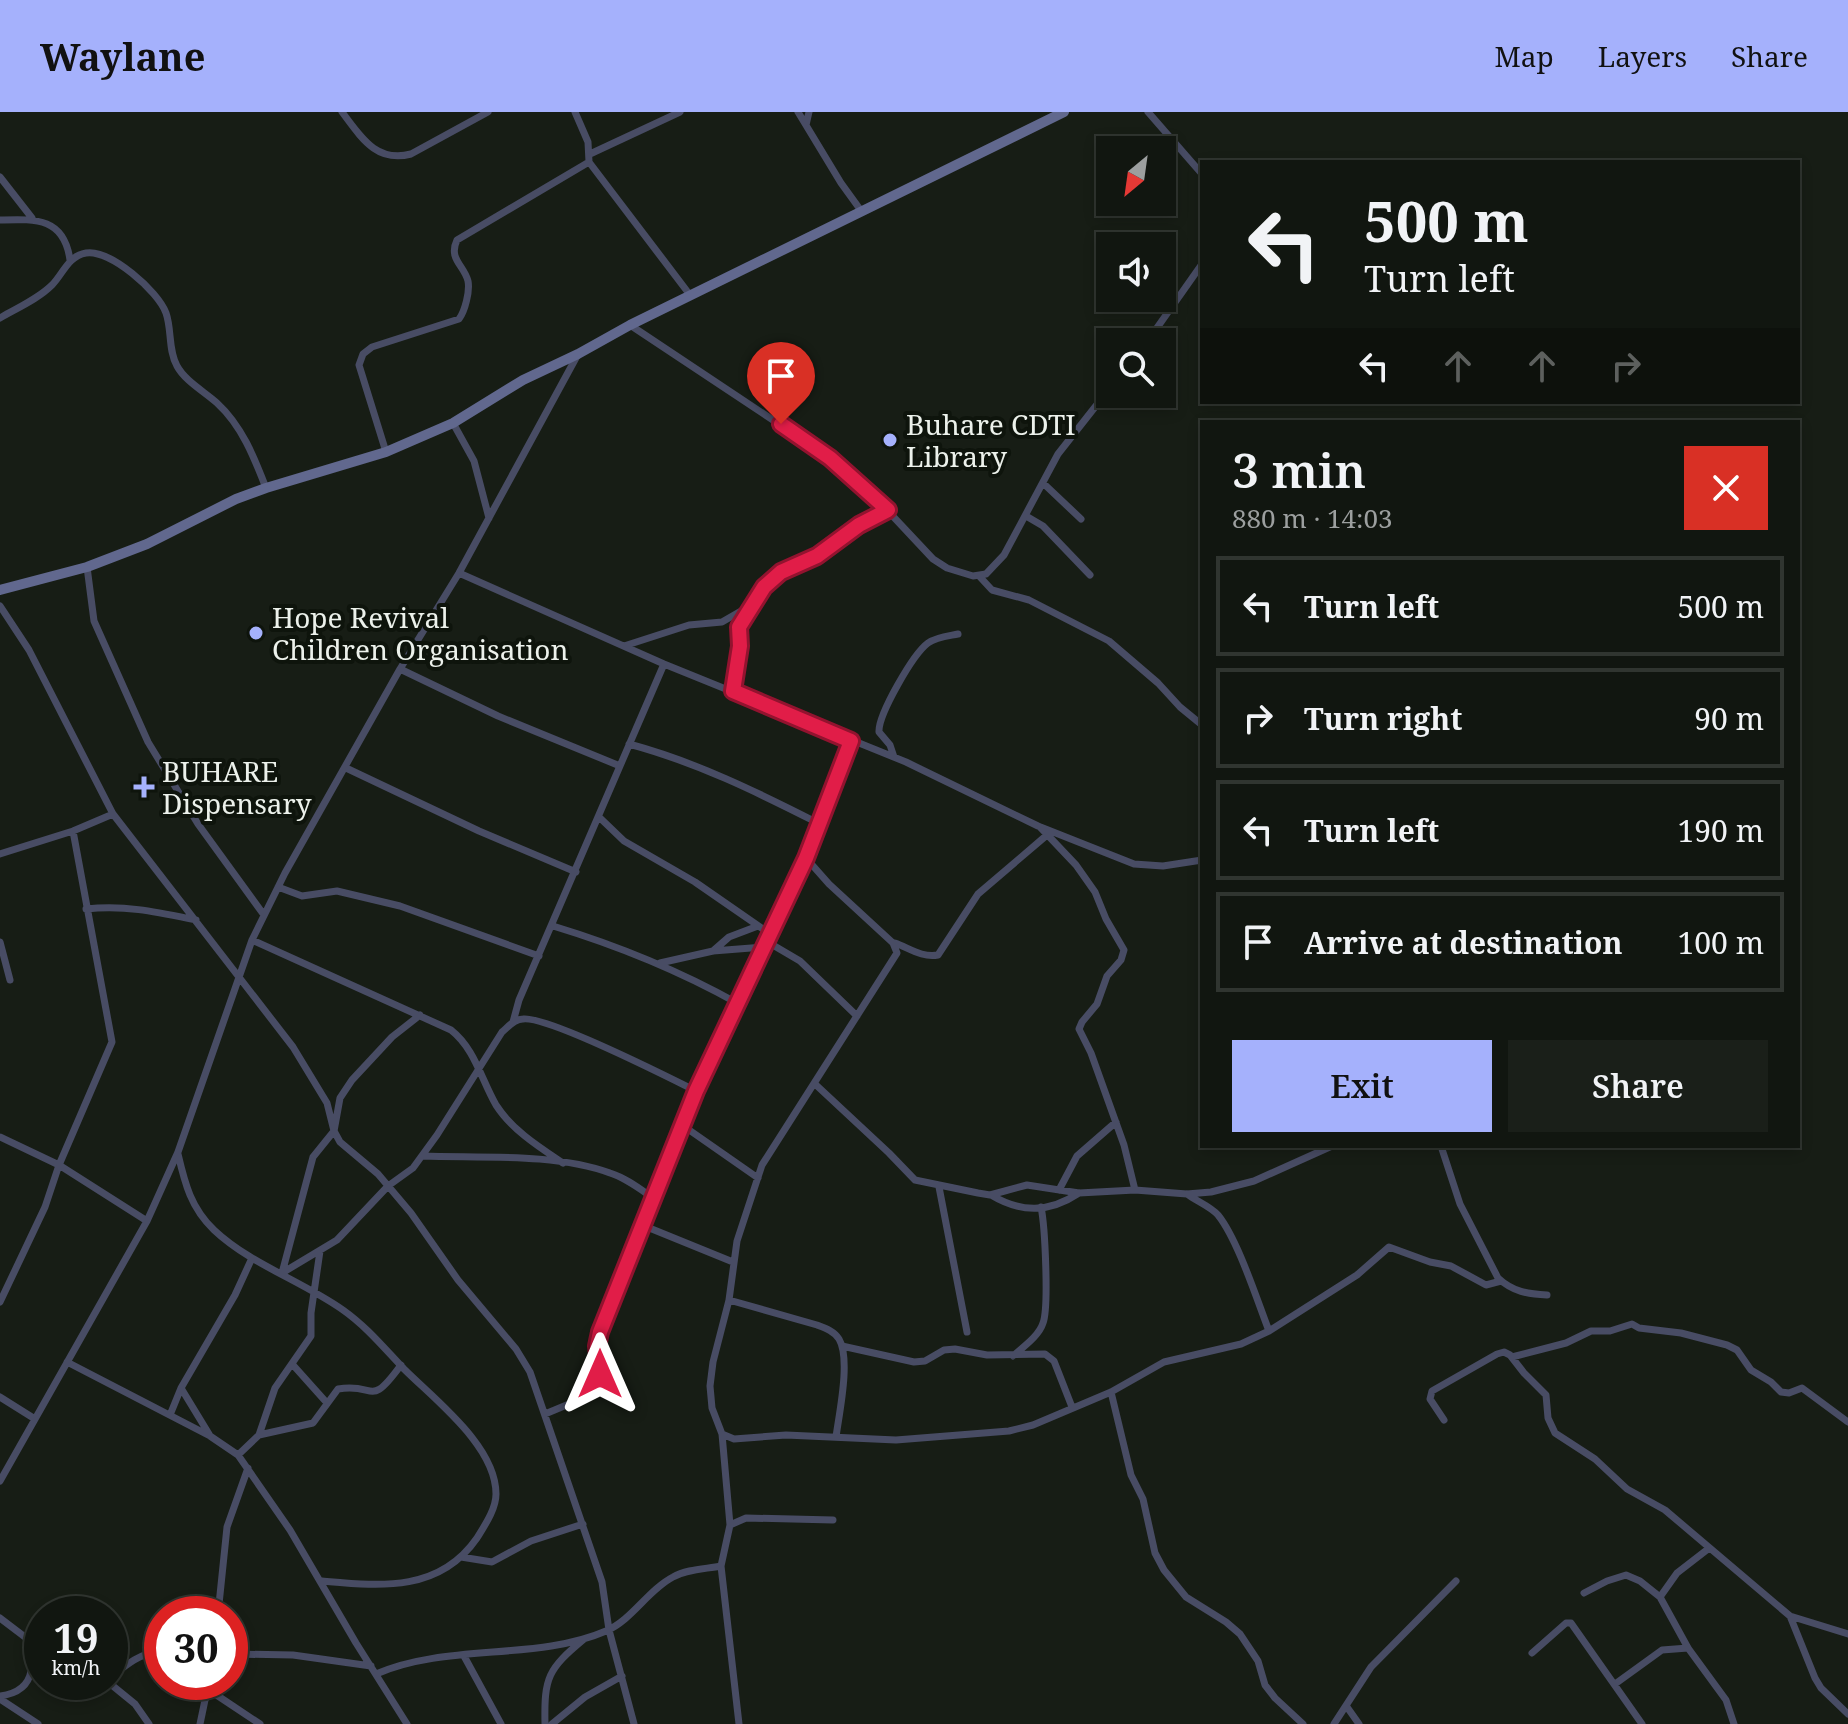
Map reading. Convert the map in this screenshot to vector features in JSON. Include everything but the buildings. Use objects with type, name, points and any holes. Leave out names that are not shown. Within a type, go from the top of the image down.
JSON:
[{"type":"main road","points":[[0,590],[87,567],[147,544],[236,499],[386,452],[453,423],[523,380],[630,325],[1064,112]]},
{"type":"street","points":[[342,112],[376,151],[387,157],[411,154],[488,112]]},
{"type":"street","points":[[575,112],[584,130],[589,158],[690,295]]},
{"type":"street","points":[[386,452],[359,365],[363,354],[372,347],[459,319],[468,285],[454,255],[457,240],[589,158],[680,112]]},
{"type":"street","points":[[798,112],[862,212]]},
{"type":"street","points":[[806,125],[809,112]]},
{"type":"street","points":[[1148,112],[1200,172]]},
{"type":"street","points":[[0,177],[32,218],[56,229],[65,241],[70,260]]},
{"type":"street","points":[[0,220],[32,218]]},
{"type":"street","points":[[0,318],[42,293],[60,276],[70,260],[86,253],[101,254],[130,272],[165,309],[176,366],[234,423],[250,449],[266,488]]},
{"type":"street","points":[[1157,328],[1200,267]]},
{"type":"street","points":[[630,325],[830,458],[888,510],[933,559],[947,568],[980,577],[992,590],[1029,600],[1109,641],[1200,723]]},
{"type":"street","points":[[0,1481],[147,1221],[178,1152],[252,940],[278,887],[400,669],[459,573],[578,354]]},
{"type":"street","points":[[980,577],[993,569],[1026,516],[1058,454],[1096,406]]},
{"type":"street","points":[[453,423],[474,461],[489,519]]},
{"type":"street","points":[[1043,483],[1081,519]]},
{"type":"street","points":[[733,691],[740,646],[739,627],[764,587],[781,572],[817,556],[859,525],[888,510]]},
{"type":"street","points":[[1026,516],[1043,526],[1090,575]]},
{"type":"street","points":[[87,567],[94,621],[148,742],[198,824],[264,915]]},
{"type":"street","points":[[459,573],[664,664],[894,757],[1038,826],[1134,864],[1163,866],[1200,860]]},
{"type":"street","points":[[0,606],[35,660],[113,814],[239,975],[316,1083],[327,1103],[334,1131],[346,1149],[388,1186],[411,1213],[458,1280],[516,1349],[530,1372],[602,1582],[609,1630],[634,1724]]},
{"type":"street","points":[[623,646],[689,625],[722,622],[750,607]]},
{"type":"street","points":[[894,757],[879,728],[888,706],[923,648],[935,639],[958,634]]},
{"type":"street","points":[[513,1022],[519,1000],[664,664]]},
{"type":"street","points":[[400,669],[498,716],[620,766]]},
{"type":"street","points":[[545,1414],[597,1387],[600,1332],[642,1225],[696,1091],[806,858],[851,741]]},
{"type":"street","points":[[629,744],[712,772],[818,823]]},
{"type":"street","points":[[346,768],[479,831],[576,872]]},
{"type":"street","points":[[0,854],[73,831],[113,814]]},
{"type":"street","points":[[599,817],[624,841],[695,882],[758,926],[767,941],[800,961],[857,1016]]},
{"type":"street","points":[[1038,826],[1076,865],[1095,892],[1124,950],[1121,960],[1107,976],[1097,1004],[1079,1029],[1116,1122],[1135,1190]]},
{"type":"street","points":[[0,1302],[45,1207],[59,1165],[112,1042],[73,831]]},
{"type":"street","points":[[893,943],[924,955],[938,955],[978,894],[1047,835]]},
{"type":"street","points":[[739,1724],[721,1566],[730,1525],[722,1434],[712,1408],[710,1386],[729,1300],[733,1262],[740,1229],[767,1156],[894,961],[897,949],[806,858]]},
{"type":"street","points":[[278,887],[302,896],[337,891],[400,906],[539,956]]},
{"type":"street","points":[[86,909],[136,907],[196,920]]},
{"type":"street","points":[[553,926],[607,942],[660,963],[737,1003]]},
{"type":"street","points":[[713,951],[729,937],[758,926]]},
{"type":"street","points":[[252,940],[451,1030],[463,1040],[497,1106],[513,1126],[563,1163]]},
{"type":"street","points":[[660,963],[767,941]]},
{"type":"street","points":[[0,942],[10,980]]},
{"type":"street","points":[[282,1273],[313,1157],[334,1131],[340,1098],[347,1086],[392,1037],[420,1015]]},
{"type":"street","points":[[282,1273],[320,1251],[352,1227],[388,1186],[413,1168],[502,1032],[513,1022],[524,1018],[571,1033],[696,1091]]},
{"type":"street","points":[[815,1084],[915,1180],[990,1195],[1013,1207],[1025,1209],[1068,1200],[1079,1193]]},
{"type":"street","points":[[1059,1190],[1077,1156],[1116,1122]]},
{"type":"street","points":[[682,1125],[758,1178]]},
{"type":"street","points":[[0,1137],[59,1165],[147,1221]]},
{"type":"street","points":[[990,1195],[1027,1185],[1079,1193],[1135,1190],[1187,1194],[1237,1187],[1327,1148]]},
{"type":"street","points":[[1442,1148],[1460,1204],[1501,1281],[1525,1294],[1547,1295]]},
{"type":"street","points":[[178,1152],[186,1188],[202,1217],[216,1232],[252,1258],[316,1293],[366,1328],[467,1432],[494,1479],[496,1496],[491,1513],[461,1557],[422,1579],[398,1585],[322,1581]]},
{"type":"street","points":[[423,1156],[497,1157],[563,1163],[612,1173],[653,1198]]},
{"type":"street","points":[[939,1187],[967,1332]]},
{"type":"street","points":[[1187,1194],[1211,1208],[1221,1219],[1269,1331]]},
{"type":"street","points":[[1013,1356],[1034,1336],[1044,1319],[1044,1224],[1041,1207]]},
{"type":"street","points":[[642,1225],[733,1262]]},
{"type":"street","points":[[722,1434],[734,1439],[786,1435],[896,1440],[1009,1431],[1033,1425],[1111,1392],[1164,1362],[1241,1344],[1269,1331],[1348,1282],[1389,1247],[1451,1266],[1486,1285],[1501,1281]]},
{"type":"street","points":[[238,1455],[259,1435],[275,1388],[311,1336],[311,1313],[320,1251]]},
{"type":"street","points":[[170,1415],[181,1388],[235,1295],[252,1258]]},
{"type":"street","points":[[729,1300],[830,1330],[838,1337],[842,1346],[843,1366],[836,1437]]},
{"type":"street","points":[[1512,1357],[1566,1343],[1591,1331],[1610,1331],[1629,1324],[1681,1333],[1734,1348],[1751,1370],[1781,1392],[1789,1393],[1802,1388],[1848,1422]]},
{"type":"street","points":[[842,1346],[914,1362],[955,1349],[987,1355],[1038,1353],[1050,1357],[1072,1407]]},
{"type":"street","points":[[1444,1420],[1430,1399],[1432,1391],[1504,1352],[1546,1395],[1548,1418],[1555,1433],[1595,1459],[1627,1489],[1665,1510],[1790,1616],[1848,1634]]},
{"type":"street","points":[[67,1362],[210,1436],[238,1455],[322,1581],[407,1724]]},
{"type":"street","points":[[293,1365],[327,1403]]},
{"type":"street","points":[[259,1435],[313,1423],[338,1389],[380,1391],[401,1365]]},
{"type":"street","points":[[181,1388],[210,1436]]},
{"type":"street","points":[[1111,1392],[1129,1466],[1143,1499],[1155,1553],[1164,1570],[1186,1597],[1240,1634],[1258,1661],[1265,1685],[1303,1724]]},
{"type":"street","points":[[0,1397],[35,1419]]},
{"type":"street","points":[[220,1596],[227,1527],[248,1468]]},
{"type":"street","points":[[730,1525],[746,1518],[833,1520]]},
{"type":"street","points":[[461,1557],[492,1562],[531,1541],[583,1524]]},
{"type":"street","points":[[1660,1597],[1677,1573],[1708,1549]]},
{"type":"street","points":[[376,1674],[409,1662],[586,1638],[609,1630],[673,1576],[721,1566]]},
{"type":"street","points":[[1584,1593],[1626,1575],[1640,1581],[1660,1597],[1688,1648],[1721,1693],[1734,1724]]},
{"type":"street","points":[[1334,1724],[1365,1676],[1391,1645],[1456,1581]]},
{"type":"street","points":[[1790,1616],[1815,1678],[1848,1714]]},
{"type":"street","points":[[0,1618],[24,1637]]},
{"type":"street","points":[[1532,1653],[1566,1623],[1571,1623],[1642,1724]]},
{"type":"street","points":[[545,1724],[545,1692],[552,1670],[558,1661],[586,1638]]},
{"type":"street","points":[[1615,1684],[1662,1650],[1688,1648]]},
{"type":"street","points":[[248,1655],[293,1655],[371,1666]]},
{"type":"street","points":[[464,1656],[498,1723]]},
{"type":"street","points":[[552,1724],[585,1697],[622,1676]]},
{"type":"street","points":[[0,1698],[18,1692],[24,1685]]},
{"type":"street","points":[[0,1698],[38,1724]]},
{"type":"street","points":[[128,1698],[149,1724]]},
{"type":"street","points":[[200,1724],[208,1700]]},
{"type":"street","points":[[230,1700],[260,1724]]},
{"type":"street","points":[[1347,1707],[1359,1724]]},
{"type":"place","name":"Buhare CDTI Library","points":[[890,440]]},
{"type":"place","name":"Hope Revival Children Organisation","points":[[256,633]]},
{"type":"place","name":"BUHARE Dispensary","points":[[144,787]]},
{"type":"route","points":[[600,1374],[597,1356],[600,1332],[642,1225],[699,1083],[806,858],[851,741],[733,691],[740,646],[739,627],[768,582],[781,572],[817,556],[844,534],[888,510],[830,458],[781,424]]}]
